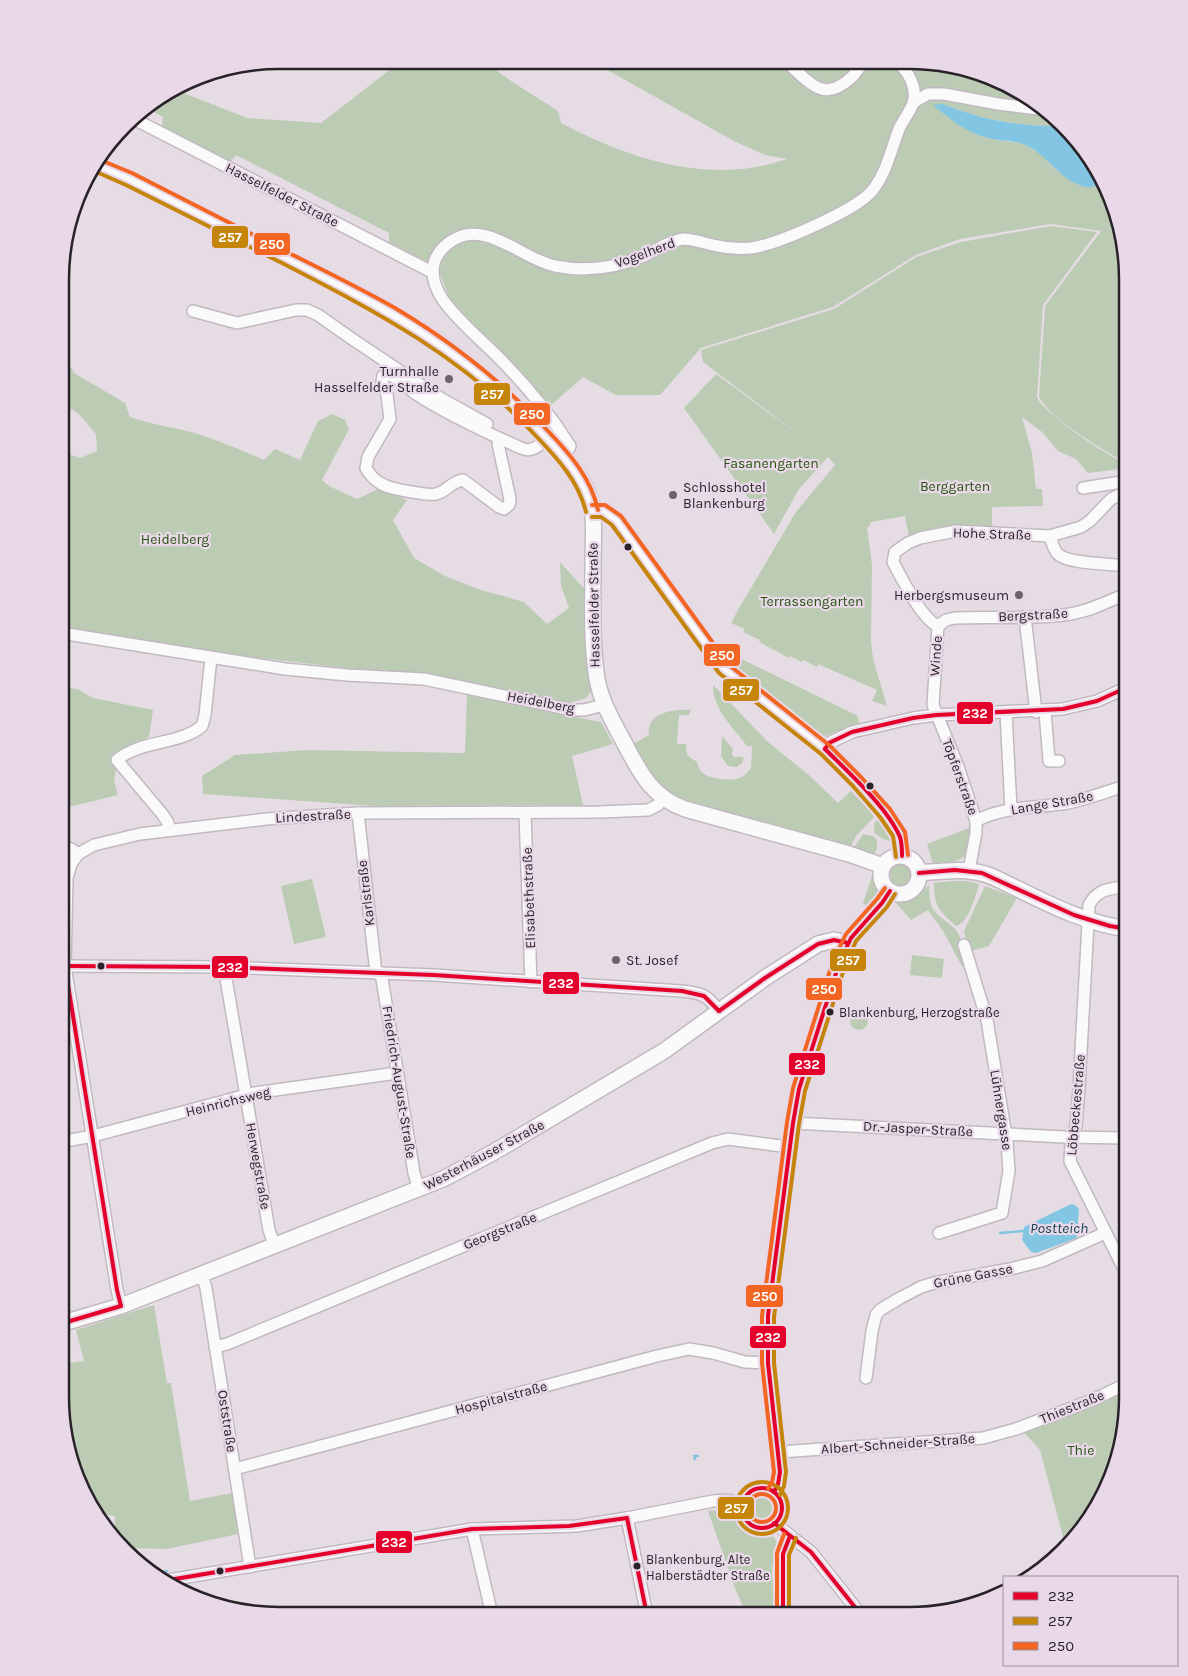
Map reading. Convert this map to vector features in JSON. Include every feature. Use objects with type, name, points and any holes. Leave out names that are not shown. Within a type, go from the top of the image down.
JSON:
[{"type":"main road","name":"Hasselfelder Straße","points":[[101,167],[364,298],[415,327],[487,380],[541,444],[564,458],[584,485],[592,512],[597,682],[604,705],[639,772],[654,791],[679,807],[700,814],[849,854],[883,866]]},
{"type":"main road","points":[[902,856],[913,860],[919,873],[918,882],[910,891],[899,894],[890,891],[884,885],[882,878],[883,866],[891,858],[902,856]]},
{"type":"main road","points":[[919,873],[969,870],[991,876],[1089,921],[1119,927]]},
{"type":"main road","points":[[848,943],[890,891]]},
{"type":"main road","name":"Westerhäuser Straße","points":[[69,1321],[121,1306],[202,1275],[419,1190],[464,1169],[664,1051],[765,978],[818,944],[834,940],[848,943]]},
{"type":"street","points":[[793,69],[815,88],[826,90],[836,89],[847,81],[858,69]]},
{"type":"street","points":[[905,69],[912,82],[914,102],[928,94],[944,94],[1032,108]]},
{"type":"street","name":"Vogelherd","points":[[432,272],[436,258],[448,242],[462,235],[474,234],[490,237],[553,266],[582,269],[595,269],[628,262],[670,243],[683,240],[693,240],[730,248],[752,248],[770,243],[816,225],[850,208],[871,192],[889,162],[899,129],[914,102]]},
{"type":"street","name":"Hasselfelder Straße","points":[[139,122],[432,272]]},
{"type":"street","points":[[432,272],[435,285],[443,300],[503,362],[559,429],[570,446],[564,458]]},
{"type":"street","points":[[192,311],[237,323],[296,310],[306,310],[318,315],[442,399],[480,420],[541,444]]},
{"type":"street","points":[[501,440],[498,444],[510,500],[509,505],[504,509],[463,480],[459,480],[440,492],[430,495],[387,486],[373,478],[366,468],[368,457],[390,420],[382,382],[383,376],[387,375],[397,379],[416,394],[501,440],[527,451],[541,444]]},
{"type":"street","points":[[1083,488],[1119,482]]},
{"type":"street","name":"Hohe Straße","points":[[895,552],[908,543],[920,538],[956,531],[1050,536],[1081,527],[1090,521],[1111,498],[1119,495]]},
{"type":"street","points":[[592,512],[603,511],[616,520],[724,668],[824,749],[857,782],[891,820],[901,839],[902,856]]},
{"type":"street","points":[[1050,536],[1053,548],[1062,557],[1086,562],[1119,565]]},
{"type":"street","name":"Winde","points":[[895,552],[893,562],[903,580],[929,620],[938,626],[933,690],[933,705],[936,715]]},
{"type":"street","name":"Bergstraße","points":[[938,626],[946,620],[955,618],[1072,614],[1119,598]]},
{"type":"street","points":[[1025,617],[1049,761],[1060,761]]},
{"type":"street","name":"Heidelberg","points":[[69,634],[285,669],[347,676],[424,679],[572,710],[584,710],[604,705]]},
{"type":"street","points":[[169,830],[168,823],[163,815],[117,760],[129,752],[190,734],[202,726],[205,715],[211,658]]},
{"type":"street","points":[[824,749],[829,743],[852,732],[913,718],[936,715],[1063,710],[1089,704],[1119,691]]},
{"type":"street","points":[[1006,713],[1011,809]]},
{"type":"street","name":"Töpferstraße","points":[[936,715],[957,764],[976,820],[976,833],[969,870]]},
{"type":"street","name":"Lange Straße","points":[[976,820],[1011,809],[1068,802],[1119,788]]},
{"type":"street","name":"Lindestraße","points":[[78,854],[94,845],[114,839],[169,830],[266,819],[358,814],[648,810],[658,805],[663,798]]},
{"type":"street","name":"Elisabethstraße","points":[[526,813],[530,982]]},
{"type":"street","name":"Karlstraße","points":[[358,814],[378,973]]},
{"type":"street","points":[[69,848],[78,854],[71,864],[69,871]]},
{"type":"street","name":"Löbbeckestraße","points":[[1119,888],[1102,891],[1092,899],[1089,905],[1079,1088],[1076,1125],[1072,1136],[1070,1161],[1119,1260]]},
{"type":"street","points":[[774,1492],[780,1478],[779,1452],[768,1363],[768,1316],[789,1147],[799,1089],[834,977],[848,943]]},
{"type":"street","name":"Lühnergasse","points":[[939,1232],[1002,1213],[1010,1171],[1006,1134],[987,1020],[964,944]]},
{"type":"street","points":[[69,966],[224,967],[378,973],[694,992],[710,999],[719,1011]]},
{"type":"street","name":"Herwegstraße","points":[[224,967],[274,1247]]},
{"type":"street","name":"Friedrich-August-Straße","points":[[378,973],[414,1173],[419,1190]]},
{"type":"street","points":[[69,1000],[93,1136],[116,1290],[121,1306]]},
{"type":"street","name":"Heinrichsweg","points":[[69,1140],[93,1136],[254,1093],[397,1073]]},
{"type":"street","name":"Dr.-Jasper-Straße","points":[[793,1123],[1064,1137],[1119,1138]]},
{"type":"street","name":"Georgstraße","points":[[216,1347],[712,1143],[728,1139],[789,1147]]},
{"type":"street","name":"Grüne Gasse","points":[[866,1378],[872,1330],[876,1315],[880,1310],[921,1287],[1010,1270],[1042,1261],[1105,1234]]},
{"type":"street","name":"Oststraße","points":[[202,1275],[216,1347],[250,1567]]},
{"type":"street","name":"Hospitalstraße","points":[[235,1470],[689,1349],[713,1352],[745,1362],[768,1363]]},
{"type":"street","name":"Thiestraße","points":[[1016,1429],[1095,1399],[1119,1387]]},
{"type":"street","name":"Albert-Schneider-Straße","points":[[779,1452],[961,1441],[983,1438],[1016,1429]]},
{"type":"street","points":[[765,1488],[774,1492],[782,1507],[779,1517],[774,1523],[762,1528],[752,1525],[743,1516],[742,1503],[747,1494],[755,1489],[765,1488]]},
{"type":"street","points":[[174,1579],[472,1529],[569,1526],[627,1518],[714,1501],[727,1500],[742,1503]]},
{"type":"street","points":[[627,1518],[645,1607]]},
{"type":"street","points":[[774,1523],[811,1552],[855,1607]]},
{"type":"street","points":[[472,1529],[490,1607]]},
{"type":"street","points":[[783,1607],[783,1554],[790,1536]]},
{"type":"green space","points":[[391,69],[494,69],[558,111],[561,123],[614,148],[671,165],[699,169],[728,170],[758,167],[787,159],[765,155],[734,141],[605,69],[923,69],[964,76],[1002,90],[1026,104],[1053,126],[1000,121],[957,110],[943,104],[992,139],[1024,144],[1041,154],[1055,169],[1078,184],[1088,187],[1098,185],[1108,211],[1119,265],[1119,459],[1066,425],[1045,406],[1039,397],[1045,306],[1101,231],[1051,224],[960,239],[916,255],[833,307],[701,348],[660,395],[616,395],[583,377],[549,407],[451,304],[440,273],[429,263],[389,242],[389,233],[236,155],[230,163],[162,126],[163,117],[152,111],[182,92],[247,118],[321,123]]},
{"type":"green space","points":[[1051,226],[1097,232],[1043,305],[1037,398],[1046,409],[1073,431],[1119,460],[1119,469],[1088,473],[1076,459],[1058,451],[1042,432],[1022,417],[1032,453],[1036,489],[1042,489],[1043,506],[992,507],[992,528],[909,537],[905,516],[871,522],[869,527],[867,527],[872,565],[871,640],[873,659],[887,706],[872,701],[877,690],[818,664],[817,667],[803,660],[802,662],[790,656],[789,658],[743,632],[745,629],[731,623],[796,512],[835,465],[828,457],[799,489],[774,534],[684,408],[716,374],[802,437],[703,362],[701,350],[834,309],[916,257],[961,242]]},
{"type":"green space","name":"Heidelberg","points":[[69,365],[74,373],[125,403],[130,417],[191,432],[264,460],[275,449],[300,460],[318,421],[332,414],[345,420],[349,429],[322,480],[329,486],[357,499],[378,489],[407,500],[393,520],[414,558],[445,576],[478,589],[524,602],[547,624],[569,608],[561,586],[560,562],[587,592],[592,690],[586,698],[567,704],[565,715],[601,722],[613,744],[572,756],[583,805],[375,806],[203,794],[202,776],[235,755],[307,750],[465,753],[469,682],[173,648],[69,628],[69,454],[80,458],[97,451],[96,434],[73,410],[69,408]]},
{"type":"green space","points":[[721,649],[858,716],[859,723],[820,738],[729,667],[717,650]]},
{"type":"green space","points":[[713,685],[768,742],[810,776],[838,803],[851,791],[862,802],[865,801],[876,815],[856,836],[850,848],[683,801],[671,795],[652,779],[633,744],[649,735],[649,727],[656,717],[669,711],[677,710],[691,710],[689,715],[679,715],[677,744],[686,744],[688,756],[697,762],[703,773],[716,778],[738,779],[751,768],[752,746],[747,746],[725,718],[716,702]]},
{"type":"green space","points":[[69,688],[77,689],[93,698],[153,710],[149,737],[120,751],[114,780],[118,795],[69,807]]},
{"type":"green space","points":[[722,736],[733,749],[732,754],[734,757],[744,757],[742,763],[737,767],[728,766],[721,756]]},
{"type":"green space","points":[[879,819],[890,832],[892,842],[874,833],[874,823]]},
{"type":"green space","points":[[969,828],[972,829],[967,854],[956,861],[933,865],[927,844]]},
{"type":"green space","points":[[863,834],[873,836],[877,840],[877,849],[874,854],[853,849]]},
{"type":"green space","points":[[897,864],[908,866],[911,871],[911,879],[905,885],[897,885],[891,881],[890,873],[893,866]]},
{"type":"green space","points":[[873,873],[876,877],[878,891],[875,900],[867,906],[863,903]]},
{"type":"green space","points":[[312,879],[326,937],[294,944],[281,886]]},
{"type":"green space","points":[[966,881],[979,884],[968,915],[956,926],[945,916],[936,903],[934,891],[934,883]]},
{"type":"green space","points":[[929,885],[933,909],[956,930],[960,938],[963,968],[943,931],[928,910],[911,920],[896,903],[914,898]]},
{"type":"green space","points":[[985,886],[1017,898],[989,946],[968,952],[964,931]]},
{"type":"green space","points":[[912,955],[944,959],[942,978],[910,975]]},
{"type":"green space","points":[[855,1012],[863,1012],[868,1017],[866,1028],[855,1030],[850,1025],[850,1017]]},
{"type":"green space","points":[[154,1305],[167,1383],[171,1383],[190,1501],[232,1493],[238,1534],[167,1549],[132,1548],[114,1528],[115,1516],[104,1515],[90,1490],[80,1465],[73,1438],[69,1411],[69,1363],[84,1361],[76,1330]]},
{"type":"green space","name":"Thie","points":[[1119,1390],[1117,1425],[1108,1465],[1098,1490],[1084,1514],[1064,1540],[1040,1450],[1022,1430]]},
{"type":"green space","points":[[762,1496],[767,1497],[773,1503],[773,1513],[767,1519],[762,1520],[757,1519],[751,1513],[750,1508],[751,1503],[757,1497]]},
{"type":"green space","points":[[708,1511],[730,1511],[737,1515],[751,1530],[771,1534],[778,1546],[777,1566],[772,1566],[774,1607],[743,1607]]},
{"type":"water","points":[[943,104],[957,110],[1000,121],[1053,126],[1076,151],[1098,186],[1089,187],[1069,180],[1032,148],[1020,143],[976,134],[954,121],[933,105]]},
{"type":"water","name":"Postteich","points":[[1071,1204],[1079,1209],[1077,1238],[1036,1253],[1031,1252],[1022,1240],[1024,1227]]},
{"type":"waterway","points":[[1000,1233],[1023,1231]]},
{"type":"waterway","points":[[695,1459],[694,1456],[698,1456]]},
{"type":"waterway","points":[[162,1572],[167,1571]]},
{"type":"transit line","name":"250","points":[[104,162],[132,173],[355,286],[395,308],[457,349],[531,413],[572,458],[585,477],[595,498],[598,510]]},
{"type":"transit line","name":"257","points":[[98,173],[282,263],[418,338],[479,383],[537,437],[553,454],[573,481],[586,512]]},
{"type":"transit line","name":"250","points":[[592,505],[605,505],[621,516],[729,665],[829,745],[890,809],[905,832],[908,855]]},
{"type":"transit line","name":"257","points":[[592,517],[601,517],[612,525],[719,673],[821,754],[852,785],[880,817],[893,836],[896,857]]},
{"type":"transit line","name":"232","points":[[825,749],[829,743],[852,732],[913,718],[936,715],[1063,709],[1097,701],[1119,691]]},
{"type":"transit line","name":"232","points":[[825,749],[866,790],[886,814],[900,837],[902,856]]},
{"type":"transit line","name":"232","points":[[919,873],[955,870],[982,873],[1074,915],[1119,928]]},
{"type":"transit line","name":"250","points":[[768,1489],[774,1472],[762,1363],[762,1316],[793,1088],[833,961],[846,934],[885,888]]},
{"type":"transit line","name":"232","points":[[774,1492],[778,1484],[780,1472],[768,1363],[768,1316],[799,1089],[839,964],[851,938],[882,903],[890,891]]},
{"type":"transit line","name":"257","points":[[780,1495],[784,1486],[786,1472],[774,1363],[774,1317],[805,1091],[845,966],[856,941],[887,907],[895,894]]},
{"type":"transit line","name":"232","points":[[719,1011],[765,978],[818,944],[834,940],[848,943]]},
{"type":"transit line","name":"232","points":[[69,966],[224,967],[434,975],[682,991],[704,996],[719,1011]]},
{"type":"transit line","name":"232","points":[[69,991],[121,1306]]},
{"type":"transit line","name":"232","points":[[69,1321],[121,1306]]},
{"type":"transit line","name":"257","points":[[757,1482],[767,1482],[776,1486],[784,1494],[788,1508],[784,1522],[776,1530],[767,1534],[757,1534],[748,1530],[740,1522],[736,1513],[736,1503],[740,1494],[748,1486],[757,1482]]},
{"type":"transit line","name":"232","points":[[762,1488],[776,1494],[782,1508],[776,1522],[762,1528],[748,1522],[742,1508],[748,1494],[762,1488]]},
{"type":"transit line","name":"250","points":[[762,1494],[772,1498],[776,1508],[772,1518],[762,1522],[752,1518],[748,1508],[752,1498],[762,1494]]},
{"type":"transit line","name":"232","points":[[627,1518],[645,1607]]},
{"type":"transit line","name":"232","points":[[174,1579],[472,1529],[569,1526],[627,1518]]},
{"type":"transit line","name":"232","points":[[774,1523],[811,1552],[855,1607]]},
{"type":"transit line","name":"250","points":[[777,1607],[777,1553],[784,1534]]},
{"type":"transit line","name":"232","points":[[783,1607],[783,1554],[790,1536]]},
{"type":"transit line","name":"257","points":[[789,1607],[789,1555],[796,1538]]},
{"type":"place","name":"Turnhalle Hasselfelder Straße","points":[[449,379]]},
{"type":"place","name":"Schlosshotel Blankenburg","points":[[673,495]]},
{"type":"place","name":"Herbergsmuseum","points":[[1019,595]]},
{"type":"place","name":"St. Josef","points":[[616,960]]},
{"type":"place","name":"Blankenburg, Herzogstraße","points":[[830,1012]]},
{"type":"place","name":"Blankenburg, Alte Halberstädter Straße","points":[[637,1566]]},
{"type":"park label","name":"Fasanengarten","points":[[771,463]]},
{"type":"park label","name":"Berggarten","points":[[955,486]]},
{"type":"park label","name":"Terrassengarten","points":[[812,601]]}]
